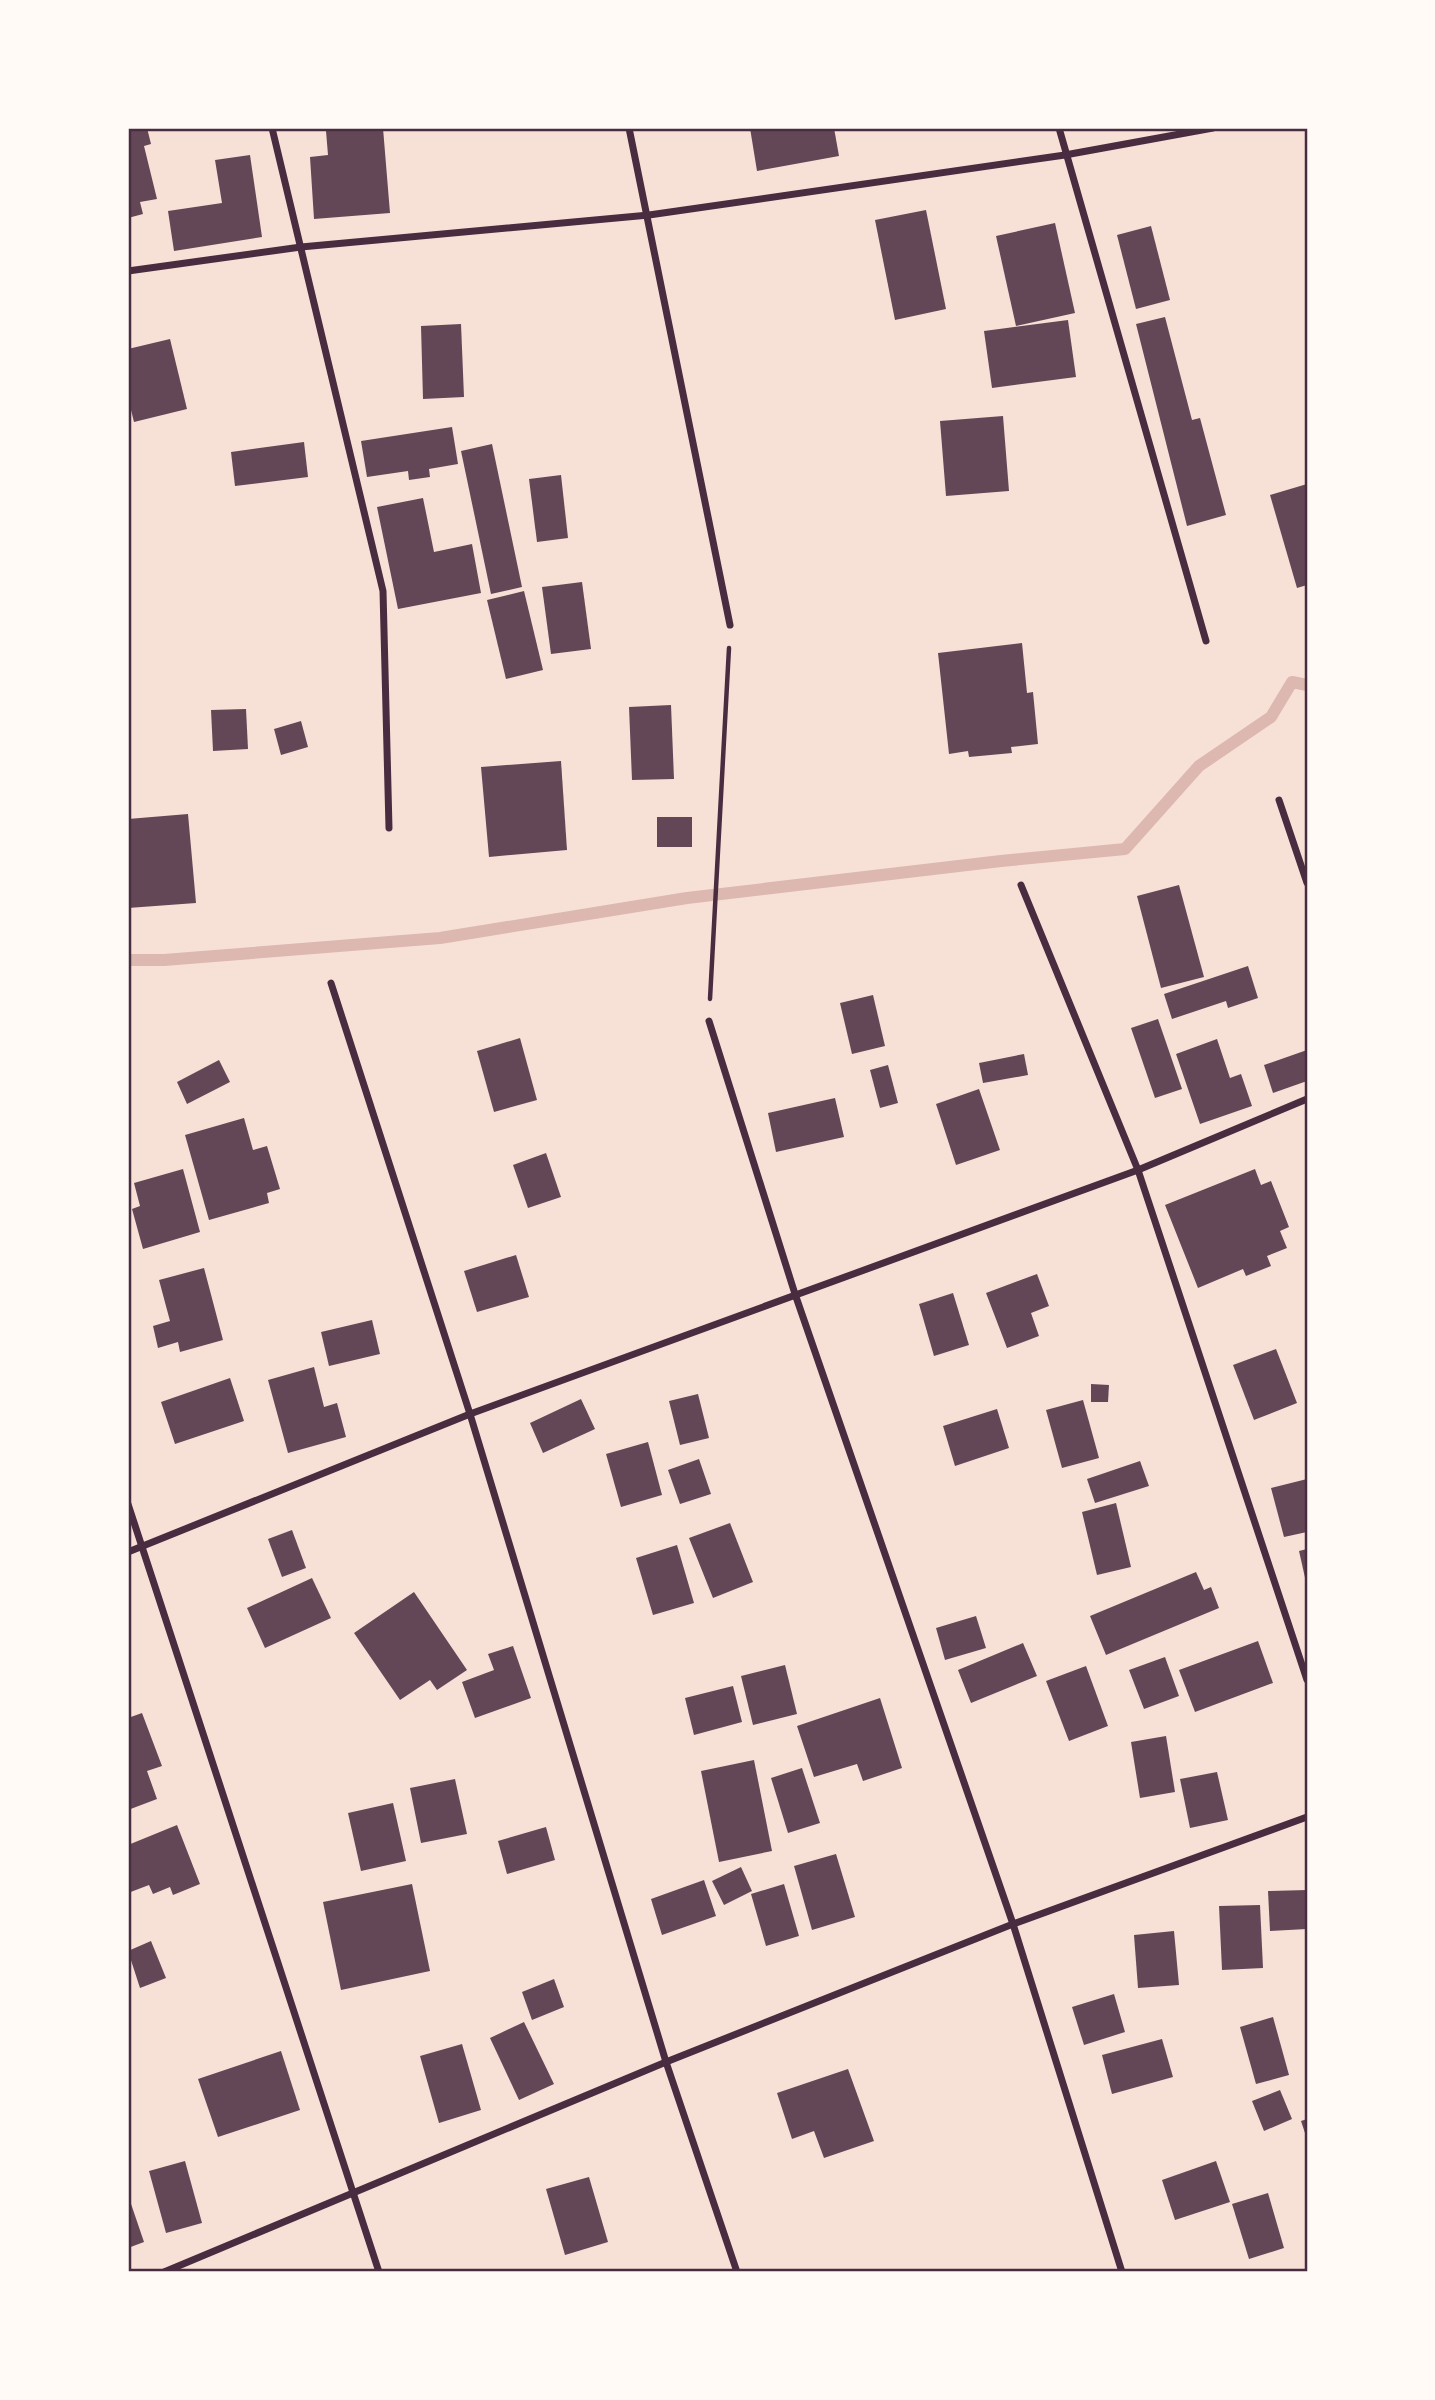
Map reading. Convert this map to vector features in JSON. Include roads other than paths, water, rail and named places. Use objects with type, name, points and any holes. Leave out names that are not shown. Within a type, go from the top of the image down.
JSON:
[{"type":"street","points":[[272,128],[383,592],[389,828]]},
{"type":"street","points":[[629,128],[649,215],[730,625]]},
{"type":"street","points":[[1059,128],[1206,641]]},
{"type":"street","points":[[128,271],[301,247],[649,215],[1065,155],[1213,128]]},
{"type":"street","points":[[1279,800],[1307,883]]},
{"type":"street","points":[[1021,885],[1138,1170],[1307,1680]]},
{"type":"street","points":[[331,983],[470,1414],[666,2062],[737,2272]]},
{"type":"street","points":[[709,1021],[795,1294],[1013,1924],[1122,2272]]},
{"type":"street","points":[[128,1552],[470,1414],[1138,1170],[1307,1098]]},
{"type":"street","points":[[128,1504],[379,2272]]},
{"type":"street","points":[[164,2272],[666,2062],[1013,1924],[1307,1817]]},
{"type":"waterway","points":[[128,960],[164,960],[440,938],[687,898],[1125,849],[1199,766],[1271,717],[1292,682],[1307,685]]}]
